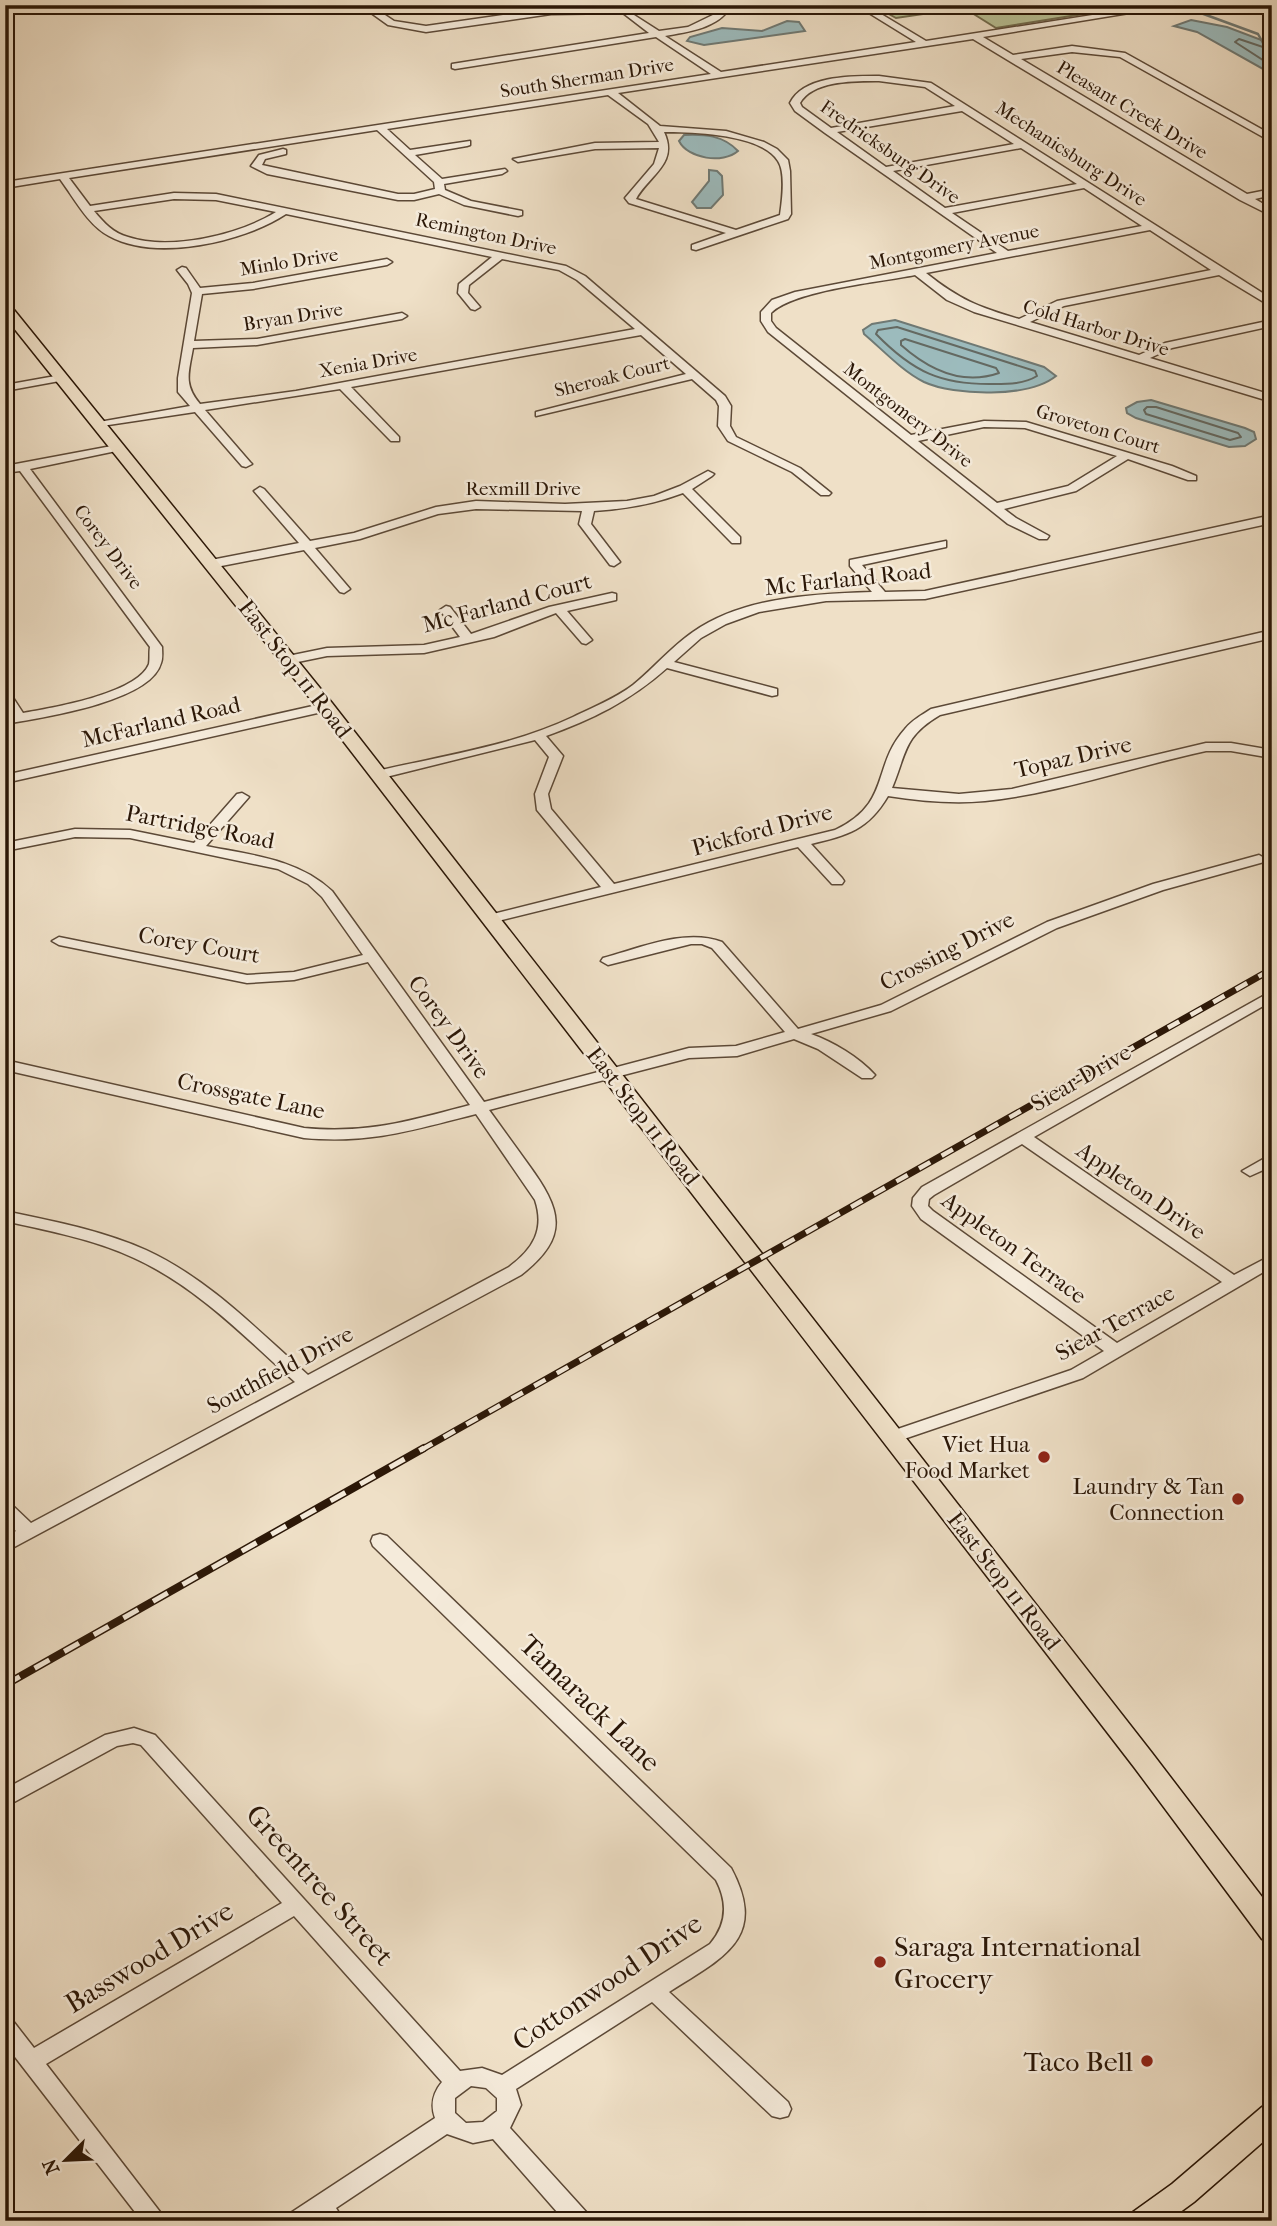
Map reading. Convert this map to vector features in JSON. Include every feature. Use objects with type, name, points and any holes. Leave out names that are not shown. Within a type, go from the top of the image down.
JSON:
[{"type":"main road","name":"East Stop 11 Road","points":[[5,308],[326,707],[1143,1760],[1272,1931]]},
{"type":"main road","points":[[1144,2221],[1183,2193],[1272,2116]]},
{"type":"street","points":[[364,5],[383,20],[403,26],[446,28],[554,11],[626,7],[631,17],[719,75]]},
{"type":"street","points":[[455,66],[702,26],[723,14],[727,5]]},
{"type":"street","points":[[860,5],[925,44]]},
{"type":"street","points":[[818,64],[925,44],[1174,5]]},
{"type":"street","name":"Pleasant Creek Drive","points":[[975,36],[1272,213]]},
{"type":"street","points":[[1012,58],[1076,49],[1122,55],[1272,139]]},
{"type":"street","name":"South Sherman Drive","points":[[5,185],[806,62]]},
{"type":"street","name":"Fredricksburg Drive","points":[[806,62],[818,64],[839,79]]},
{"type":"street","name":"Mechanicsburg Drive","points":[[839,79],[850,81],[883,78],[919,82],[936,89],[1272,304]]},
{"type":"street","name":"Fredricksburg Drive","points":[[839,79],[798,97],[795,103],[798,110],[1006,255]]},
{"type":"street","points":[[624,90],[662,121],[658,127]]},
{"type":"street","points":[[610,92],[658,127],[703,130],[737,137],[766,148],[783,160],[785,216],[696,247]]},
{"type":"street","points":[[828,131],[965,107]]},
{"type":"street","points":[[658,127],[665,145],[660,161],[630,198],[632,201],[736,233]]},
{"type":"street","points":[[380,128],[440,187],[463,203],[518,213]]},
{"type":"street","points":[[389,136],[272,154],[262,157],[256,163],[267,171],[398,197],[414,197],[440,187],[502,171]]},
{"type":"street","points":[[408,153],[467,143]]},
{"type":"street","points":[[518,159],[600,145],[665,145]]},
{"type":"street","points":[[884,170],[1024,145]]},
{"type":"street","points":[[62,176],[107,231],[119,238],[149,244],[184,242],[246,231],[262,225],[284,211]]},
{"type":"street","points":[[944,211],[1086,185]]},
{"type":"street","points":[[1243,198],[1272,192]]},
{"type":"street","name":"Remington Drive","points":[[89,209],[165,197],[195,196],[548,263],[571,272],[721,398],[725,406],[724,426],[732,439],[796,470],[825,493]]},
{"type":"street","name":"Montgomery Avenue","points":[[767,310],[776,302],[794,295],[1152,227]]},
{"type":"street","points":[[475,307],[463,293],[464,284],[502,254]]},
{"type":"street","name":"Minlo Drive","points":[[196,292],[253,286],[387,262]]},
{"type":"street","points":[[182,270],[193,283],[196,292],[183,388],[246,464]]},
{"type":"street","points":[[1020,323],[1045,309],[1064,303],[1221,271]]},
{"type":"street","name":"Cold Harbor Drive","points":[[919,273],[957,301],[1020,323],[1272,399]]},
{"type":"street","name":"Montgomery Drive","points":[[767,310],[765,318],[771,328],[1019,525],[1043,536]]},
{"type":"street","name":"Bryan Drive","points":[[188,345],[257,342],[402,316]]},
{"type":"street","points":[[1140,359],[1169,345],[1272,323]]},
{"type":"street","name":"Xenia Drive","points":[[99,425],[643,331]]},
{"type":"street","name":"Sheroak Court","points":[[540,414],[694,375]]},
{"type":"street","points":[[5,388],[61,378]]},
{"type":"street","points":[[342,385],[395,439]]},
{"type":"street","name":"Groveton Court","points":[[910,439],[984,424],[1019,424],[1042,428],[1192,478]]},
{"type":"street","points":[[5,470],[117,447]]},
{"type":"street","points":[[996,507],[1077,487],[1127,455]]},
{"type":"street","name":"Corey Drive","points":[[12,719],[122,692],[148,676],[156,665],[158,654],[156,647],[22,466]]},
{"type":"street","name":"Rexmill Drive","points":[[211,564],[366,534],[455,507],[634,503],[685,489],[708,474]]},
{"type":"street","points":[[685,489],[736,540]]},
{"type":"street","points":[[260,491],[344,589]]},
{"type":"street","points":[[589,506],[585,524],[614,562]]},
{"type":"street","name":"Mc Farland Road","points":[[378,775],[538,736],[606,707],[636,689],[697,635],[747,611],[811,599],[925,595],[1272,519]]},
{"type":"street","points":[[879,597],[878,589],[855,563],[942,544]]},
{"type":"street","name":"Mc Farland Court","points":[[288,660],[327,652],[424,649],[490,634],[559,609],[611,597]]},
{"type":"street","points":[[559,609],[586,640]]},
{"type":"street","points":[[446,610],[468,639]]},
{"type":"street","name":"Pickford Drive","points":[[490,919],[835,835],[861,821],[873,810],[904,735],[921,720],[936,712],[1272,634]]},
{"type":"street","points":[[665,664],[772,692]]},
{"type":"street","points":[[5,696],[12,719]]},
{"type":"street","name":"McFarland Road","points":[[5,779],[326,707]]},
{"type":"street","points":[[538,736],[556,756],[552,771],[543,783],[542,807],[611,890]]},
{"type":"street","name":"Topaz Drive","points":[[882,791],[946,798],[988,797],[1203,748],[1231,747],[1272,754]]},
{"type":"street","points":[[197,848],[242,797]]},
{"type":"street","name":"Partridge Road","points":[[5,848],[56,836],[94,832],[130,834],[274,864],[303,874]]},
{"type":"street","points":[[803,844],[837,881]]},
{"type":"street","name":"Crossing Drive","points":[[609,1072],[692,1052],[731,1052],[894,1006],[1067,919],[1169,884],[1259,859]]},
{"type":"street","name":"Corey Drive","points":[[303,874],[327,894],[537,1188],[549,1213]]},
{"type":"street","points":[[608,961],[691,940],[720,946],[795,1035],[819,1042],[867,1075]]},
{"type":"street","name":"Corey Court","points":[[59,941],[239,979],[294,976],[372,957]]},
{"type":"street","name":"Siear Drive","points":[[920,1206],[921,1198],[928,1191],[1272,995]]},
{"type":"street","name":"Crossgate Lane","points":[[5,1065],[324,1135],[387,1132],[609,1072]]},
{"type":"street","name":"Appleton Drive","points":[[1023,1137],[1233,1282]]},
{"type":"street","points":[[1250,1171],[1272,1159]]},
{"type":"street","name":"Appleton Terrace","points":[[920,1206],[927,1215],[1116,1351]]},
{"type":"street","name":"Southfield Drive","points":[[5,1545],[519,1269],[539,1248],[547,1231],[549,1213]]},
{"type":"street","points":[[5,1216],[93,1237],[168,1268],[201,1292],[307,1383]]},
{"type":"street","name":"Siear Terrace","points":[[892,1437],[1072,1376],[1272,1260]]},
{"type":"street","points":[[5,1509],[29,1532]]},
{"type":"street","name":"Tamarack Lane","points":[[380,1541],[724,1874],[734,1891],[736,1919]]},
{"type":"street","name":"Greentree Street","points":[[5,1799],[113,1740],[134,1735],[152,1743],[456,2082]]},
{"type":"street","name":"Basswood Drive","points":[[32,2061],[298,1904]]},
{"type":"street","name":"Cottonwood Drive","points":[[503,2086],[717,1950],[727,1938],[736,1919]]},
{"type":"street","points":[[654,1991],[780,2109]]},
{"type":"street","points":[[5,2027],[156,2221]]},
{"type":"street","points":[[481,2076],[493,2079],[503,2086],[509,2098],[509,2110],[496,2127],[484,2132],[470,2133],[457,2130],[447,2122],[442,2104],[446,2091],[456,2082],[481,2076]]},
{"type":"street","points":[[297,2221],[326,2213],[447,2122]]},
{"type":"street","points":[[496,2127],[580,2221]]},
{"type":"green space","points":[[873,5],[1140,5],[996,28],[964,8],[896,18]]},
{"type":"water","points":[[1191,20],[1227,27],[1272,44],[1272,74],[1197,32],[1174,26]]},
{"type":"water","points":[[787,21],[799,22],[805,31],[704,45],[687,41],[690,37],[722,28],[762,31]]},
{"type":"water","points":[[684,135],[713,137],[738,151],[724,157],[698,156],[679,141]]},
{"type":"water","points":[[709,170],[717,171],[722,176],[723,195],[711,208],[697,208],[692,202],[709,181]]},
{"type":"water","points":[[895,320],[1044,367],[1056,376],[1044,383],[1010,391],[972,392],[937,387],[908,372],[864,334],[863,330],[872,324]]},
{"type":"water","points":[[1151,400],[1245,428],[1254,432],[1256,439],[1245,446],[1229,447],[1127,413],[1126,408],[1137,402]]},
{"type":"waterway","points":[[1179,5],[1258,34],[1263,43]]},
{"type":"railway","points":[[421,1450],[1272,969]]},
{"type":"railway","points":[[5,1685],[424,1448]]},
{"type":"place","name":"Viet Hua Food Market","points":[[1044,1457]]},
{"type":"place","name":"Laundry & Tan Connection","points":[[1238,1499]]},
{"type":"place","name":"Saraga International Grocery","points":[[880,1962]]},
{"type":"place","name":"Taco Bell","points":[[1147,2061]]}]
